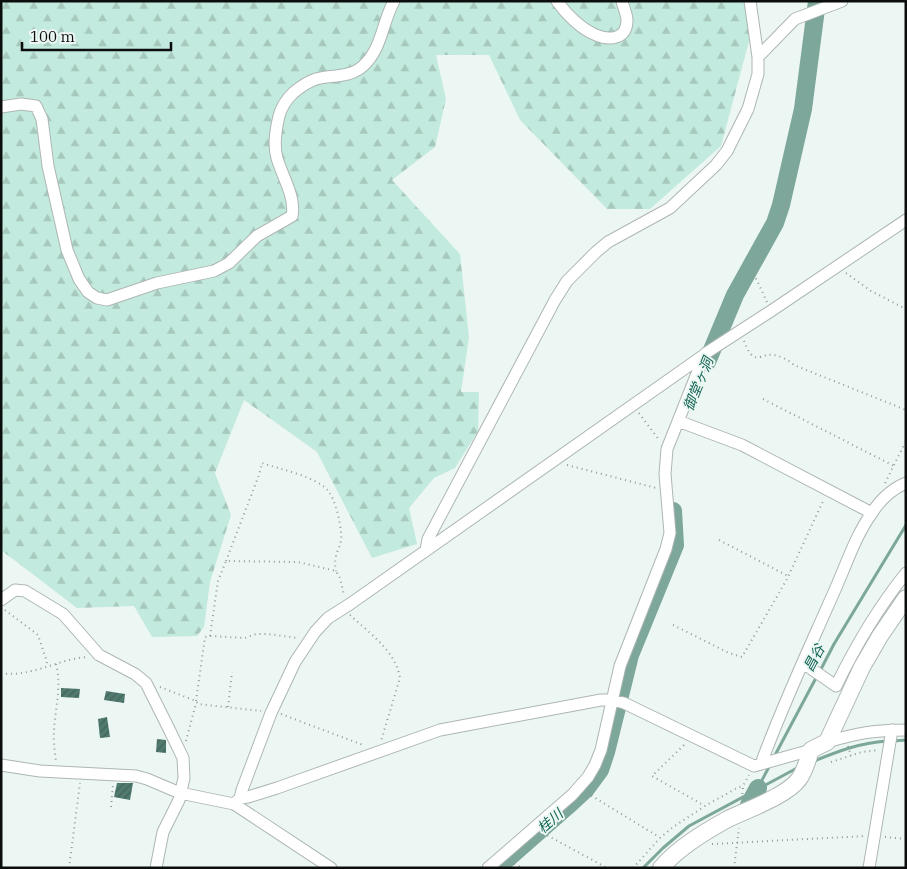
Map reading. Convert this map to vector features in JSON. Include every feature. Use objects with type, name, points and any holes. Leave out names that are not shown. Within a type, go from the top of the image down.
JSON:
[{"type":"street","points":[[1,107],[22,104],[36,106],[42,119],[48,166],[67,250],[79,279],[88,292],[97,298],[107,300],[157,283],[214,271],[229,264],[257,236],[292,216],[294,207],[276,156],[274,140],[280,114],[290,97],[302,85],[316,79],[346,75],[362,68],[372,57],[379,44],[394,1]]},
{"type":"street","points":[[557,1],[577,23],[596,35],[613,38],[621,36],[626,30],[627,18],[622,1]]},
{"type":"street","points":[[426,550],[428,539],[555,300],[567,281],[582,264],[608,242],[670,208],[716,165],[727,151],[748,109],[758,74],[758,58],[750,1]]},
{"type":"street","points":[[758,58],[795,19],[842,1]]},
{"type":"street","points":[[237,801],[272,712],[295,662],[314,632],[328,618],[706,352],[771,311],[906,220]]},
{"type":"street","points":[[488,868],[572,795],[588,777],[595,765],[601,750],[620,666],[666,549],[670,533],[665,490],[667,449],[704,355]]},
{"type":"street","points":[[678,421],[742,444],[872,513]]},
{"type":"street","points":[[761,764],[803,663],[853,550],[872,513],[890,492],[906,483]]},
{"type":"street","points":[[803,663],[836,686],[877,610],[906,572]]},
{"type":"street","points":[[1,600],[15,590],[25,591],[62,614],[99,655],[136,674],[146,684],[183,758],[184,778],[179,800],[163,832],[156,868]]},
{"type":"street","points":[[827,742],[862,667],[906,598]]},
{"type":"street","points":[[237,801],[440,730],[601,700],[624,702],[754,766],[811,750],[827,742],[859,733],[906,730]]},
{"type":"street","points":[[869,868],[892,730]]},
{"type":"street","points":[[661,868],[666,861],[698,837],[740,810],[787,789],[800,779],[811,750]]},
{"type":"street","points":[[1,765],[57,772],[136,776],[148,779],[180,793],[237,801],[331,868]]},
{"type":"path","points":[[771,311],[753,272],[780,221],[794,169]]},
{"type":"path","points":[[837,265],[871,291],[906,309]]},
{"type":"path","points":[[739,330],[750,353],[755,357],[759,358],[771,354],[777,356],[794,365],[906,410]]},
{"type":"path","points":[[763,399],[894,466]]},
{"type":"path","points":[[633,405],[667,449]]},
{"type":"path","points":[[882,488],[906,441]]},
{"type":"path","points":[[555,460],[665,490]]},
{"type":"path","points":[[146,684],[197,702],[272,712],[377,752],[400,678],[399,671],[393,658],[383,646],[344,608],[335,556],[341,542],[341,534],[329,492],[298,474],[262,463],[260,475],[218,581],[210,636]]},
{"type":"path","points":[[673,625],[742,657],[788,576],[828,489]]},
{"type":"path","points":[[719,540],[788,576]]},
{"type":"path","points":[[226,561],[298,562],[336,570]]},
{"type":"path","points":[[1,607],[38,634],[47,662],[46,667]]},
{"type":"path","points":[[183,758],[189,726],[197,702],[205,637],[245,638],[256,634],[268,634],[298,638],[308,642]]},
{"type":"path","points":[[2,674],[13,674],[46,667],[74,658],[99,655]]},
{"type":"path","points":[[56,664],[59,676],[58,706],[54,731],[57,772]]},
{"type":"path","points":[[228,707],[232,672]]},
{"type":"path","points":[[1,730],[1,743]]},
{"type":"path","points":[[692,735],[652,776],[705,806]]},
{"type":"path","points":[[831,762],[862,752],[889,749]]},
{"type":"path","points":[[69,868],[80,773]]},
{"type":"path","points":[[111,807],[114,775]]},
{"type":"path","points":[[632,868],[673,827],[705,806],[743,786],[734,868]]},
{"type":"path","points":[[586,793],[660,838]]},
{"type":"path","points":[[542,833],[607,868]]},
{"type":"path","points":[[698,837],[703,843],[874,836],[906,839]]},
{"type":"path","points":[[510,861],[522,868]]},
{"type":"green space","points":[[1,1],[755,1],[752,30],[721,146],[650,209],[607,209],[520,120],[489,55],[436,55],[446,99],[435,147],[392,180],[460,254],[469,337],[461,392],[479,392],[478,431],[455,468],[434,478],[409,508],[417,544],[372,558],[317,452],[244,400],[215,473],[231,515],[210,582],[204,627],[197,636],[152,637],[134,606],[77,608],[1,550]]},
{"type":"building","points":[[61,688],[80,689],[79,698],[61,697]]},
{"type":"building","points":[[106,691],[125,694],[124,703],[104,700]]},
{"type":"building","points":[[107,717],[110,737],[100,738],[98,719]]},
{"type":"building","points":[[157,739],[166,740],[166,753],[156,752]]},
{"type":"building","points":[[117,783],[133,783],[130,800],[114,797]]},
{"type":"waterway","name":"御堂ヶ洞","points":[[707,362],[735,295],[775,223],[781,205],[803,109],[817,1]]},
{"type":"waterway","name":"御堂ヶ洞","points":[[497,868],[586,789],[600,770],[630,655],[675,545],[673,511]]},
{"type":"waterway","name":"昌谷","points":[[820,671],[834,644],[906,525]]},
{"type":"waterway","name":"昌谷","points":[[774,757],[817,676]]},
{"type":"waterway","points":[[893,741],[906,740]]},
{"type":"waterway","points":[[814,761],[858,746],[887,741]]},
{"type":"waterway","name":"昌谷","points":[[751,801],[770,765]]},
{"type":"waterway","points":[[643,868],[689,826],[799,767]]},
{"type":"waterway","name":"昌谷","points":[[749,805],[758,788]]},
{"type":"water label","name":"桂川","points":[[550,821]]}]
